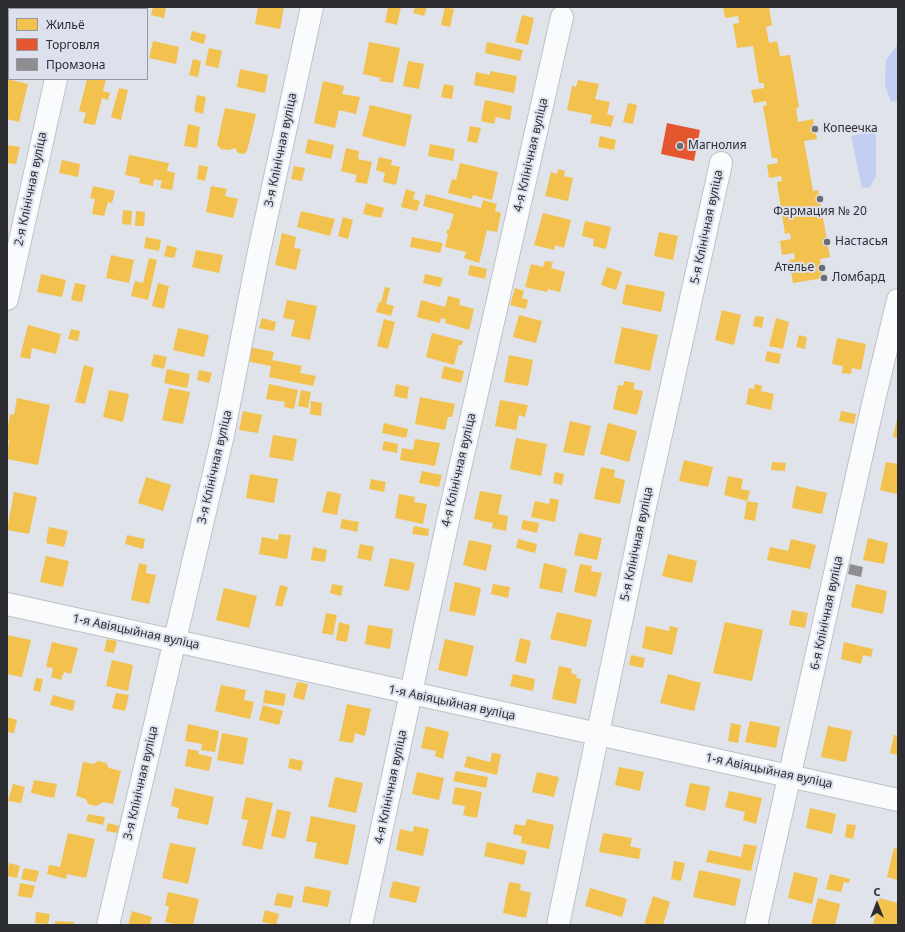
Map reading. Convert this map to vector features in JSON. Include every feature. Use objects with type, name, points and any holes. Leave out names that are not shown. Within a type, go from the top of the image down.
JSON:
[{"type":"street","name":"3-я Клінічная вуліца","points":[[108,925],[174,640],[224,435],[258,256],[312,7]]},
{"type":"street","name":"4-я Клінічная вуліца","points":[[361,925],[448,520],[562,17]]},
{"type":"street","name":"2-я Клінічная вуліца","points":[[7,299],[56,80]]},
{"type":"street","name":"5-я Клінічная вуліца","points":[[558,925],[646,502],[721,163]]},
{"type":"street","name":"6-я Клінічная вуліца","points":[[756,925],[791,776],[874,400],[898,300]]},
{"type":"street","name":"1-я Авіяцыйная вуліца","points":[[7,604],[898,800]]},
{"type":"shaded area","points":[[898,44],[897,101],[891,102],[885,85],[886,60]]},
{"type":"shaded area","points":[[871,131],[876,132],[876,176],[870,187],[862,188],[851,136]]},
{"type":"building: Жильё","points":[[7,7],[34,7],[8,8],[7,14]]},
{"type":"building: Жильё","points":[[153,7],[166,7],[164,18],[151,15]]},
{"type":"building: Жильё","points":[[258,7],[284,7],[280,29],[255,24]]},
{"type":"building: Жильё","points":[[388,7],[401,7],[397,25],[385,22]]},
{"type":"building: Жильё","points":[[415,7],[427,7],[424,16],[413,13]]},
{"type":"building: Жильё","points":[[445,7],[454,9],[450,27],[441,25]]},
{"type":"building: Жильё","points":[[723,7],[769,7],[772,25],[766,27],[769,43],[777,41],[780,56],[790,55],[799,107],[796,108],[798,122],[813,119],[817,139],[804,141],[813,191],[818,190],[830,257],[820,259],[824,278],[793,283],[789,260],[795,259],[794,253],[782,255],[780,241],[791,239],[790,233],[785,234],[777,182],[782,181],[781,176],[769,178],[767,165],[778,163],[777,158],[772,158],[763,106],[767,105],[766,101],[754,103],[751,90],[764,88],[764,83],[759,83],[753,46],[737,48],[733,24],[739,23],[738,16],[725,18]]},
{"type":"building: Жильё","points":[[522,15],[534,18],[528,45],[515,42]]},
{"type":"building: Жильё","points":[[192,31],[206,35],[204,44],[190,40]]},
{"type":"building: Жильё","points":[[153,41],[179,47],[176,64],[149,58]]},
{"type":"building: Жильё","points":[[369,42],[400,48],[393,83],[380,81],[381,78],[363,74]]},
{"type":"building: Жильё","points":[[487,42],[523,50],[520,61],[485,53]]},
{"type":"building: Жильё","points":[[209,48],[222,51],[218,68],[205,65]]},
{"type":"building: Жильё","points":[[193,59],[201,61],[198,77],[189,75]]},
{"type":"building: Жильё","points":[[408,61],[424,64],[419,89],[403,86]]},
{"type":"building: Жильё","points":[[240,69],[268,75],[265,93],[237,87]]},
{"type":"building: Жильё","points":[[490,71],[517,76],[514,93],[474,85],[476,72],[490,75]]},
{"type":"building: Жильё","points":[[7,79],[28,84],[19,122],[7,119]]},
{"type":"building: Жильё","points":[[87,80],[106,80],[103,91],[110,93],[108,100],[102,98],[95,125],[83,123],[86,113],[79,111]]},
{"type":"building: Жильё","points":[[578,80],[599,84],[595,99],[610,102],[607,114],[614,116],[611,127],[590,123],[592,115],[567,110],[572,86],[576,87]]},
{"type":"building: Жильё","points":[[323,81],[344,86],[342,94],[360,97],[356,114],[339,110],[335,128],[314,123]]},
{"type":"building: Жильё","points":[[444,84],[454,86],[452,99],[441,97]]},
{"type":"building: Жильё","points":[[119,88],[128,90],[121,120],[111,117]]},
{"type":"building: Жильё","points":[[197,95],[206,97],[203,114],[194,111]]},
{"type":"building: Жильё","points":[[485,100],[512,106],[510,120],[496,117],[494,124],[481,121]]},
{"type":"building: Жильё","points":[[628,103],[637,105],[633,124],[623,122]]},
{"type":"building: Жильё","points":[[370,105],[412,115],[405,147],[362,136]]},
{"type":"building: Жильё","points":[[225,108],[256,114],[247,151],[244,154],[238,153],[235,148],[228,150],[221,149],[217,145]]},
{"type":"building: Жильё","points":[[188,124],[200,127],[197,148],[184,146]]},
{"type":"building: Жильё","points":[[470,126],[481,128],[477,143],[467,141]]},
{"type":"building: Жильё","points":[[600,136],[616,140],[614,150],[598,147]]},
{"type":"building: Жильё","points":[[308,139],[334,145],[331,159],[305,153]]},
{"type":"building: Жильё","points":[[430,144],[455,149],[453,161],[428,156]]},
{"type":"building: Жильё","points":[[7,145],[20,147],[16,164],[7,163]]},
{"type":"building: Жильё","points":[[346,148],[359,151],[358,159],[372,162],[367,184],[355,182],[357,175],[341,171]]},
{"type":"building: Жильё","points":[[129,155],[169,163],[167,171],[175,173],[172,190],[160,188],[162,181],[154,179],[153,186],[139,183],[140,178],[125,175]]},
{"type":"building: Жильё","points":[[379,157],[392,160],[391,165],[400,167],[396,185],[383,182],[385,173],[376,170]]},
{"type":"building: Жильё","points":[[62,160],[80,164],[78,177],[59,173]]},
{"type":"building: Жильё","points":[[460,163],[498,172],[492,200],[473,195],[472,199],[448,193],[452,179],[456,180]]},
{"type":"building: Жильё","points":[[199,165],[208,167],[205,181],[197,179]]},
{"type":"building: Жильё","points":[[294,166],[305,168],[302,181],[291,179]]},
{"type":"building: Жильё","points":[[558,169],[565,171],[564,176],[573,178],[568,201],[545,196],[551,172],[557,174]]},
{"type":"building: Жильё","points":[[93,186],[115,191],[112,203],[108,202],[104,216],[92,214],[95,199],[90,198]]},
{"type":"building: Жильё","points":[[211,186],[227,189],[225,196],[238,199],[233,218],[206,212]]},
{"type":"building: Жильё","points":[[406,189],[415,192],[413,199],[420,201],[417,211],[401,207]]},
{"type":"building: Жильё","points":[[426,194],[481,208],[483,200],[497,204],[495,211],[501,213],[497,232],[487,230],[479,263],[464,258],[466,252],[445,247],[448,234],[446,233],[447,230],[449,230],[454,214],[423,206]]},
{"type":"building: Жильё","points":[[366,203],[384,208],[381,218],[363,214]]},
{"type":"building: Жильё","points":[[123,210],[132,211],[131,225],[122,224]]},
{"type":"building: Жильё","points":[[136,211],[145,212],[144,226],[135,226]]},
{"type":"building: Жильё","points":[[301,211],[335,219],[330,236],[297,227]]},
{"type":"building: Жильё","points":[[543,213],[571,220],[564,248],[555,245],[554,250],[534,245]]},
{"type":"building: Жильё","points":[[343,217],[353,220],[348,239],[338,236]]},
{"type":"building: Жильё","points":[[585,221],[611,227],[606,249],[593,246],[594,239],[582,236]]},
{"type":"building: Жильё","points":[[659,232],[678,236],[673,260],[654,256]]},
{"type":"building: Жильё","points":[[282,233],[296,237],[294,248],[301,249],[296,270],[275,265]]},
{"type":"building: Жильё","points":[[146,237],[161,240],[159,251],[144,248]]},
{"type":"building: Жильё","points":[[412,237],[443,243],[440,253],[410,247]]},
{"type":"building: Жильё","points":[[167,245],[177,248],[174,258],[164,256]]},
{"type":"building: Жильё","points":[[196,250],[223,255],[219,273],[192,267]]},
{"type":"building: Жильё","points":[[111,255],[134,260],[129,283],[106,278]]},
{"type":"building: Жильё","points":[[149,258],[157,260],[148,300],[131,296],[135,281],[143,283]]},
{"type":"building: Жильё","points":[[545,261],[553,262],[551,268],[565,272],[560,292],[548,289],[547,292],[525,287],[531,264],[543,267]]},
{"type":"building: Жильё","points":[[470,265],[487,269],[485,279],[468,275]]},
{"type":"building: Жильё","points":[[607,267],[622,272],[616,290],[601,285]]},
{"type":"building: Жильё","points":[[41,274],[66,280],[62,297],[37,292]]},
{"type":"building: Жильё","points":[[425,274],[443,278],[440,287],[423,283]]},
{"type":"building: Жильё","points":[[75,283],[86,285],[82,302],[71,300]]},
{"type":"building: Жильё","points":[[158,283],[169,286],[164,309],[152,306]]},
{"type":"building: Жильё","points":[[626,284],[665,292],[661,312],[622,304]]},
{"type":"building: Жильё","points":[[385,287],[390,288],[386,304],[381,302]]},
{"type":"building: Жильё","points":[[515,288],[524,291],[522,298],[528,300],[526,309],[510,305]]},
{"type":"building: Жильё","points":[[448,296],[460,299],[459,305],[474,309],[469,330],[445,323],[446,319],[441,318],[440,323],[417,317],[421,300],[445,307]]},
{"type":"building: Жильё","points":[[287,300],[317,306],[310,340],[291,336],[295,320],[283,318]]},
{"type":"building: Жильё","points":[[379,302],[394,306],[391,316],[376,312]]},
{"type":"building: Жильё","points":[[722,310],[741,315],[734,345],[715,340]]},
{"type":"building: Жильё","points":[[519,315],[542,321],[536,343],[513,337]]},
{"type":"building: Жильё","points":[[755,316],[764,317],[762,328],[753,326]]},
{"type":"building: Жильё","points":[[262,318],[276,322],[274,331],[259,328]]},
{"type":"building: Жильё","points":[[776,318],[789,322],[783,349],[769,346]]},
{"type":"building: Жильё","points":[[384,319],[395,322],[388,349],[377,346]]},
{"type":"building: Жильё","points":[[28,325],[61,334],[56,354],[32,348],[30,359],[20,357]]},
{"type":"building: Жильё","points":[[622,327],[658,335],[650,371],[614,363]]},
{"type":"building: Жильё","points":[[178,328],[209,335],[204,357],[173,350]]},
{"type":"building: Жильё","points":[[71,329],[80,331],[78,341],[68,339]]},
{"type":"building: Жильё","points":[[432,333],[463,341],[462,345],[459,345],[454,365],[426,357]]},
{"type":"building: Жильё","points":[[799,335],[807,337],[805,349],[796,347]]},
{"type":"building: Жильё","points":[[837,338],[866,344],[861,370],[852,368],[851,374],[842,373],[843,366],[832,364]]},
{"type":"building: Жильё","points":[[249,347],[274,352],[272,360],[302,366],[300,373],[316,376],[313,386],[269,377],[271,366],[246,361]]},
{"type":"building: Жильё","points":[[767,351],[781,354],[779,364],[765,361]]},
{"type":"building: Жильё","points":[[154,354],[167,357],[164,369],[151,366]]},
{"type":"building: Жильё","points":[[509,355],[533,360],[528,386],[504,382]]},
{"type":"building: Жильё","points":[[84,365],[94,368],[85,404],[75,402]]},
{"type":"building: Жильё","points":[[444,366],[464,371],[461,383],[441,378]]},
{"type":"building: Жильё","points":[[167,369],[190,374],[187,388],[164,383]]},
{"type":"building: Жильё","points":[[199,370],[212,373],[209,383],[197,380]]},
{"type":"building: Жильё","points":[[624,381],[635,383],[633,389],[643,391],[637,415],[613,409],[618,385],[623,386]]},
{"type":"building: Жильё","points":[[269,384],[298,390],[294,409],[284,407],[285,402],[266,399]]},
{"type":"building: Жильё","points":[[396,384],[409,387],[407,399],[394,396]]},
{"type":"building: Жильё","points":[[755,384],[762,386],[761,391],[774,394],[771,410],[746,404],[749,388],[754,389]]},
{"type":"building: Жильё","points":[[169,388],[190,392],[183,424],[162,420]]},
{"type":"building: Жильё","points":[[109,390],[129,394],[123,422],[103,417]]},
{"type":"building: Жильё","points":[[301,390],[311,392],[308,408],[298,406]]},
{"type":"building: Жильё","points":[[420,397],[455,404],[452,417],[448,417],[445,430],[415,424]]},
{"type":"building: Жильё","points":[[17,398],[50,405],[38,465],[7,459],[9,440],[7,439],[7,432],[10,414],[14,415]]},
{"type":"building: Жильё","points":[[500,400],[528,405],[525,417],[519,415],[516,430],[495,426]]},
{"type":"building: Жильё","points":[[311,401],[322,403],[321,416],[310,414]]},
{"type":"building: Жильё","points":[[243,411],[262,415],[258,433],[239,430]]},
{"type":"building: Жильё","points":[[841,411],[856,414],[854,424],[839,421]]},
{"type":"building: Жильё","points":[[898,419],[898,438],[893,437]]},
{"type":"building: Жильё","points":[[570,421],[591,426],[584,456],[563,452]]},
{"type":"building: Жильё","points":[[384,423],[408,429],[406,438],[382,433]]},
{"type":"building: Жильё","points":[[608,423],[637,431],[629,462],[600,454]]},
{"type":"building: Жильё","points":[[273,435],[297,439],[293,461],[269,457]]},
{"type":"building: Жильё","points":[[516,438],[547,444],[541,476],[510,469]]},
{"type":"building: Жильё","points":[[415,439],[440,443],[435,466],[400,460],[402,448],[413,450]]},
{"type":"building: Жильё","points":[[384,441],[398,444],[397,453],[382,450]]},
{"type":"building: Жильё","points":[[684,460],[713,467],[708,487],[679,481]]},
{"type":"building: Жильё","points":[[772,462],[786,463],[785,471],[771,470]]},
{"type":"building: Жильё","points":[[886,462],[898,464],[897,494],[880,490]]},
{"type":"building: Жильё","points":[[601,467],[615,470],[614,477],[625,480],[620,504],[594,499]]},
{"type":"building: Жильё","points":[[422,471],[442,475],[439,487],[419,483]]},
{"type":"building: Жильё","points":[[555,472],[564,474],[562,485],[553,483]]},
{"type":"building: Жильё","points":[[250,474],[278,479],[274,503],[246,498]]},
{"type":"building: Жильё","points":[[728,476],[743,479],[741,489],[750,491],[747,501],[724,495]]},
{"type":"building: Жильё","points":[[146,477],[171,485],[163,511],[138,503]]},
{"type":"building: Жильё","points":[[371,479],[386,482],[384,492],[369,489]]},
{"type":"building: Жильё","points":[[796,486],[827,493],[822,514],[792,508]]},
{"type":"building: Жильё","points":[[327,491],[341,494],[337,515],[322,512]]},
{"type":"building: Жильё","points":[[480,491],[502,495],[498,514],[508,516],[506,531],[492,528],[493,523],[474,519]]},
{"type":"building: Жильё","points":[[14,492],[37,497],[29,534],[7,530]]},
{"type":"building: Жильё","points":[[399,494],[415,497],[414,502],[427,504],[423,524],[395,518]]},
{"type":"building: Жильё","points":[[550,498],[559,500],[555,522],[531,517],[535,501],[549,504]]},
{"type":"building: Жильё","points":[[747,501],[758,503],[755,521],[744,519]]},
{"type":"building: Жильё","points":[[342,519],[359,522],[357,532],[340,528]]},
{"type":"building: Жильё","points":[[523,520],[539,523],[537,533],[521,529]]},
{"type":"building: Жильё","points":[[414,526],[429,529],[428,536],[412,534]]},
{"type":"building: Жильё","points":[[49,527],[68,531],[64,547],[46,543]]},
{"type":"building: Жильё","points":[[579,533],[602,538],[597,560],[574,555]]},
{"type":"building: Жильё","points":[[279,534],[291,535],[287,559],[259,554],[262,537],[278,540]]},
{"type":"building: Жильё","points":[[127,535],[145,539],[143,549],[125,544]]},
{"type":"building: Жильё","points":[[868,538],[888,543],[884,564],[863,560]]},
{"type":"building: Жильё","points":[[518,539],[537,544],[535,553],[516,548]]},
{"type":"building: Жильё","points":[[791,539],[816,545],[810,569],[767,560],[770,547],[788,551]]},
{"type":"building: Жильё","points":[[469,540],[492,545],[486,571],[463,565]]},
{"type":"building: Жильё","points":[[360,544],[374,547],[371,561],[357,558]]},
{"type":"building: Жильё","points":[[313,547],[327,550],[325,562],[311,560]]},
{"type":"building: Жильё","points":[[668,554],[697,561],[692,583],[662,576]]},
{"type":"building: Жильё","points":[[46,556],[69,561],[63,587],[40,582]]},
{"type":"building: Жильё","points":[[390,558],[415,563],[409,591],[384,586]]},
{"type":"building: Жильё","points":[[139,563],[147,565],[146,573],[156,575],[149,604],[131,600]]},
{"type":"building: Жильё","points":[[544,563],[567,569],[562,593],[539,588]]},
{"type":"building: Жильё","points":[[580,564],[592,566],[591,571],[602,573],[596,597],[574,592]]},
{"type":"building: Жильё","points":[[455,582],[481,588],[475,616],[449,611]]},
{"type":"building: Жильё","points":[[332,584],[343,586],[341,596],[330,593]]},
{"type":"building: Жильё","points":[[493,584],[510,587],[508,598],[491,594]]},
{"type":"building: Жильё","points":[[856,584],[887,591],[883,614],[851,607]]},
{"type":"building: Жильё","points":[[280,585],[288,587],[282,607],[275,605]]},
{"type":"building: Жильё","points":[[224,588],[257,596],[249,628],[216,620]]},
{"type":"building: Жильё","points":[[792,610],[808,613],[805,628],[789,625]]},
{"type":"building: Жильё","points":[[557,612],[592,620],[586,647],[550,639]]},
{"type":"building: Жильё","points":[[326,613],[337,615],[333,635],[322,633]]},
{"type":"building: Жильё","points":[[339,622],[350,625],[347,642],[336,640]]},
{"type":"building: Жильё","points":[[725,622],[763,630],[752,681],[713,673]]},
{"type":"building: Жильё","points":[[368,625],[393,629],[390,649],[365,644]]},
{"type":"building: Жильё","points":[[646,626],[669,631],[670,626],[678,628],[672,655],[642,648]]},
{"type":"building: Жильё","points":[[7,635],[31,640],[22,677],[7,674]]},
{"type":"building: Жильё","points":[[520,638],[531,641],[526,664],[515,661]]},
{"type":"building: Жильё","points":[[107,639],[117,641],[114,653],[104,651]]},
{"type":"building: Жильё","points":[[445,639],[474,646],[467,677],[438,670]]},
{"type":"building: Жильё","points":[[52,642],[78,648],[71,674],[64,672],[61,680],[51,677],[53,668],[46,667]]},
{"type":"building: Жильё","points":[[844,642],[873,649],[871,657],[863,655],[861,664],[841,659]]},
{"type":"building: Жильё","points":[[631,655],[645,658],[643,668],[629,665]]},
{"type":"building: Жильё","points":[[112,660],[133,665],[128,691],[106,686]]},
{"type":"building: Жильё","points":[[559,666],[572,669],[571,673],[577,675],[576,678],[581,679],[576,704],[552,699]]},
{"type":"building: Жильё","points":[[513,674],[535,679],[533,691],[510,686]]},
{"type":"building: Жильё","points":[[668,674],[701,683],[694,711],[660,703]]},
{"type":"building: Жильё","points":[[36,678],[43,679],[40,692],[33,690]]},
{"type":"building: Жильё","points":[[297,682],[308,684],[304,700],[293,697]]},
{"type":"building: Жильё","points":[[221,685],[246,690],[244,700],[254,702],[250,719],[215,711]]},
{"type":"building: Жильё","points":[[265,690],[286,694],[284,706],[263,703]]},
{"type":"building: Жильё","points":[[116,693],[129,695],[125,711],[112,708]]},
{"type":"building: Жильё","points":[[53,695],[75,701],[73,711],[50,705]]},
{"type":"building: Жильё","points":[[347,704],[371,709],[365,736],[355,733],[353,743],[339,741]]},
{"type":"building: Жильё","points":[[263,705],[283,711],[279,725],[259,720]]},
{"type":"building: Жильё","points":[[7,717],[17,720],[14,733],[7,732]]},
{"type":"building: Жильё","points":[[750,721],[780,727],[776,748],[745,742]]},
{"type":"building: Жильё","points":[[731,723],[741,725],[738,743],[728,741]]},
{"type":"building: Жильё","points":[[188,724],[219,731],[215,752],[201,750],[202,744],[185,741]]},
{"type":"building: Жильё","points":[[426,726],[449,732],[443,759],[435,756],[436,751],[421,748]]},
{"type":"building: Жильё","points":[[828,726],[852,731],[846,762],[821,757]]},
{"type":"building: Жильё","points":[[222,733],[248,738],[243,765],[217,760]]},
{"type":"building: Жильё","points":[[894,735],[898,736],[898,755],[890,753]]},
{"type":"building: Жильё","points":[[188,749],[199,751],[198,754],[212,757],[209,771],[185,766]]},
{"type":"building: Жильё","points":[[492,753],[501,754],[497,775],[464,767],[467,756],[490,762]]},
{"type":"building: Жильё","points":[[290,758],[303,761],[301,771],[288,768]]},
{"type":"building: Жильё","points":[[98,761],[106,763],[109,768],[121,771],[113,804],[103,802],[96,806],[88,804],[86,799],[76,796],[83,762],[94,764]]},
{"type":"building: Жильё","points":[[619,767],[644,772],[640,791],[615,785]]},
{"type":"building: Жильё","points":[[456,771],[488,777],[486,788],[453,781]]},
{"type":"building: Жильё","points":[[417,772],[444,778],[439,800],[412,794]]},
{"type":"building: Жильё","points":[[537,772],[559,777],[554,797],[532,792]]},
{"type":"building: Жильё","points":[[335,777],[363,783],[356,813],[328,807]]},
{"type":"building: Жильё","points":[[34,780],[57,784],[54,798],[31,793]]},
{"type":"building: Жильё","points":[[690,783],[710,787],[705,811],[685,806]]},
{"type":"building: Жильё","points":[[13,784],[25,787],[21,803],[8,801]]},
{"type":"building: Жильё","points":[[455,787],[482,792],[477,818],[463,815],[465,806],[452,804]]},
{"type":"building: Жильё","points":[[175,788],[214,797],[208,825],[177,818],[179,808],[171,806]]},
{"type":"building: Жильё","points":[[729,791],[762,798],[756,824],[743,820],[745,812],[725,807]]},
{"type":"building: Жильё","points":[[246,797],[273,803],[262,850],[242,845],[248,820],[241,819]]},
{"type":"building: Жильё","points":[[810,808],[836,814],[832,834],[806,828]]},
{"type":"building: Жильё","points":[[277,809],[291,812],[285,839],[271,836]]},
{"type":"building: Жильё","points":[[88,814],[105,817],[103,825],[86,821]]},
{"type":"building: Жильё","points":[[311,816],[356,825],[348,865],[314,858],[317,843],[306,841]]},
{"type":"building: Жильё","points":[[527,819],[554,825],[549,849],[521,843],[522,836],[513,834],[515,824],[525,826]]},
{"type":"building: Жильё","points":[[108,823],[119,826],[117,833],[106,831]]},
{"type":"building: Жильё","points":[[847,824],[856,825],[853,839],[845,837]]},
{"type":"building: Жильё","points":[[414,826],[429,829],[423,856],[396,850],[400,829],[413,832]]},
{"type":"building: Жильё","points":[[68,833],[95,839],[86,878],[67,874],[66,879],[47,874],[49,865],[60,867]]},
{"type":"building: Жильё","points":[[603,833],[632,838],[630,846],[641,849],[639,859],[599,852]]},
{"type":"building: Жильё","points":[[487,842],[527,851],[524,865],[484,856]]},
{"type":"building: Жильё","points":[[170,843],[196,848],[188,884],[162,878]]},
{"type":"building: Жильё","points":[[744,844],[757,846],[751,871],[706,862],[709,850],[741,857]]},
{"type":"building: Жильё","points":[[894,848],[898,849],[898,880],[887,877]]},
{"type":"building: Жильё","points":[[674,861],[685,863],[681,881],[671,879]]},
{"type":"building: Жильё","points":[[9,863],[20,866],[17,878],[7,876]]},
{"type":"building: Жильё","points":[[24,868],[39,871],[36,882],[21,879]]},
{"type":"building: Жильё","points":[[699,870],[741,879],[735,906],[693,897]]},
{"type":"building: Жильё","points":[[794,872],[818,878],[812,904],[788,898]]},
{"type":"building: Жильё","points":[[830,874],[850,879],[849,883],[844,882],[841,892],[826,889]]},
{"type":"building: Жильё","points":[[393,881],[420,887],[416,903],[389,897]]},
{"type":"building: Жильё","points":[[509,882],[521,884],[520,890],[531,893],[526,918],[503,913]]},
{"type":"building: Жильё","points":[[20,883],[35,886],[32,898],[18,896]]},
{"type":"building: Жильё","points":[[305,886],[331,891],[328,907],[302,902]]},
{"type":"building: Жильё","points":[[590,888],[627,899],[622,917],[585,906]]},
{"type":"building: Жильё","points":[[168,892],[199,899],[193,925],[179,925],[165,922],[169,906],[165,906]]},
{"type":"building: Жильё","points":[[277,893],[294,896],[291,908],[274,905]]},
{"type":"building: Жильё","points":[[653,896],[670,902],[663,925],[644,925]]},
{"type":"building: Жильё","points":[[818,898],[840,904],[835,925],[811,925]]},
{"type":"building: Жильё","points":[[879,898],[898,903],[898,925],[873,925]]},
{"type":"building: Жильё","points":[[265,910],[279,914],[276,925],[262,922]]},
{"type":"building: Жильё","points":[[132,911],[152,917],[150,925],[128,925]]},
{"type":"building: Жильё","points":[[36,912],[50,914],[48,924],[35,923]]},
{"type":"building: Жильё","points":[[55,921],[74,922],[74,925],[55,925]]},
{"type":"building: Торговля","name":"Магнолия","points":[[667,123],[700,130],[694,161],[661,154]]},
{"type":"building: Промзона","points":[[850,564],[863,567],[861,577],[848,574]]},
{"type":"place","name":"Копеечка","points":[[815,129]]},
{"type":"place","name":"Магнолия","points":[[680,146]]},
{"type":"place","name":"Фармация № 20","points":[[820,199]]},
{"type":"place","name":"Настасья","points":[[827,242]]},
{"type":"place","name":"Ателье","points":[[822,268]]},
{"type":"place","name":"Ломбард","points":[[824,278]]}]
